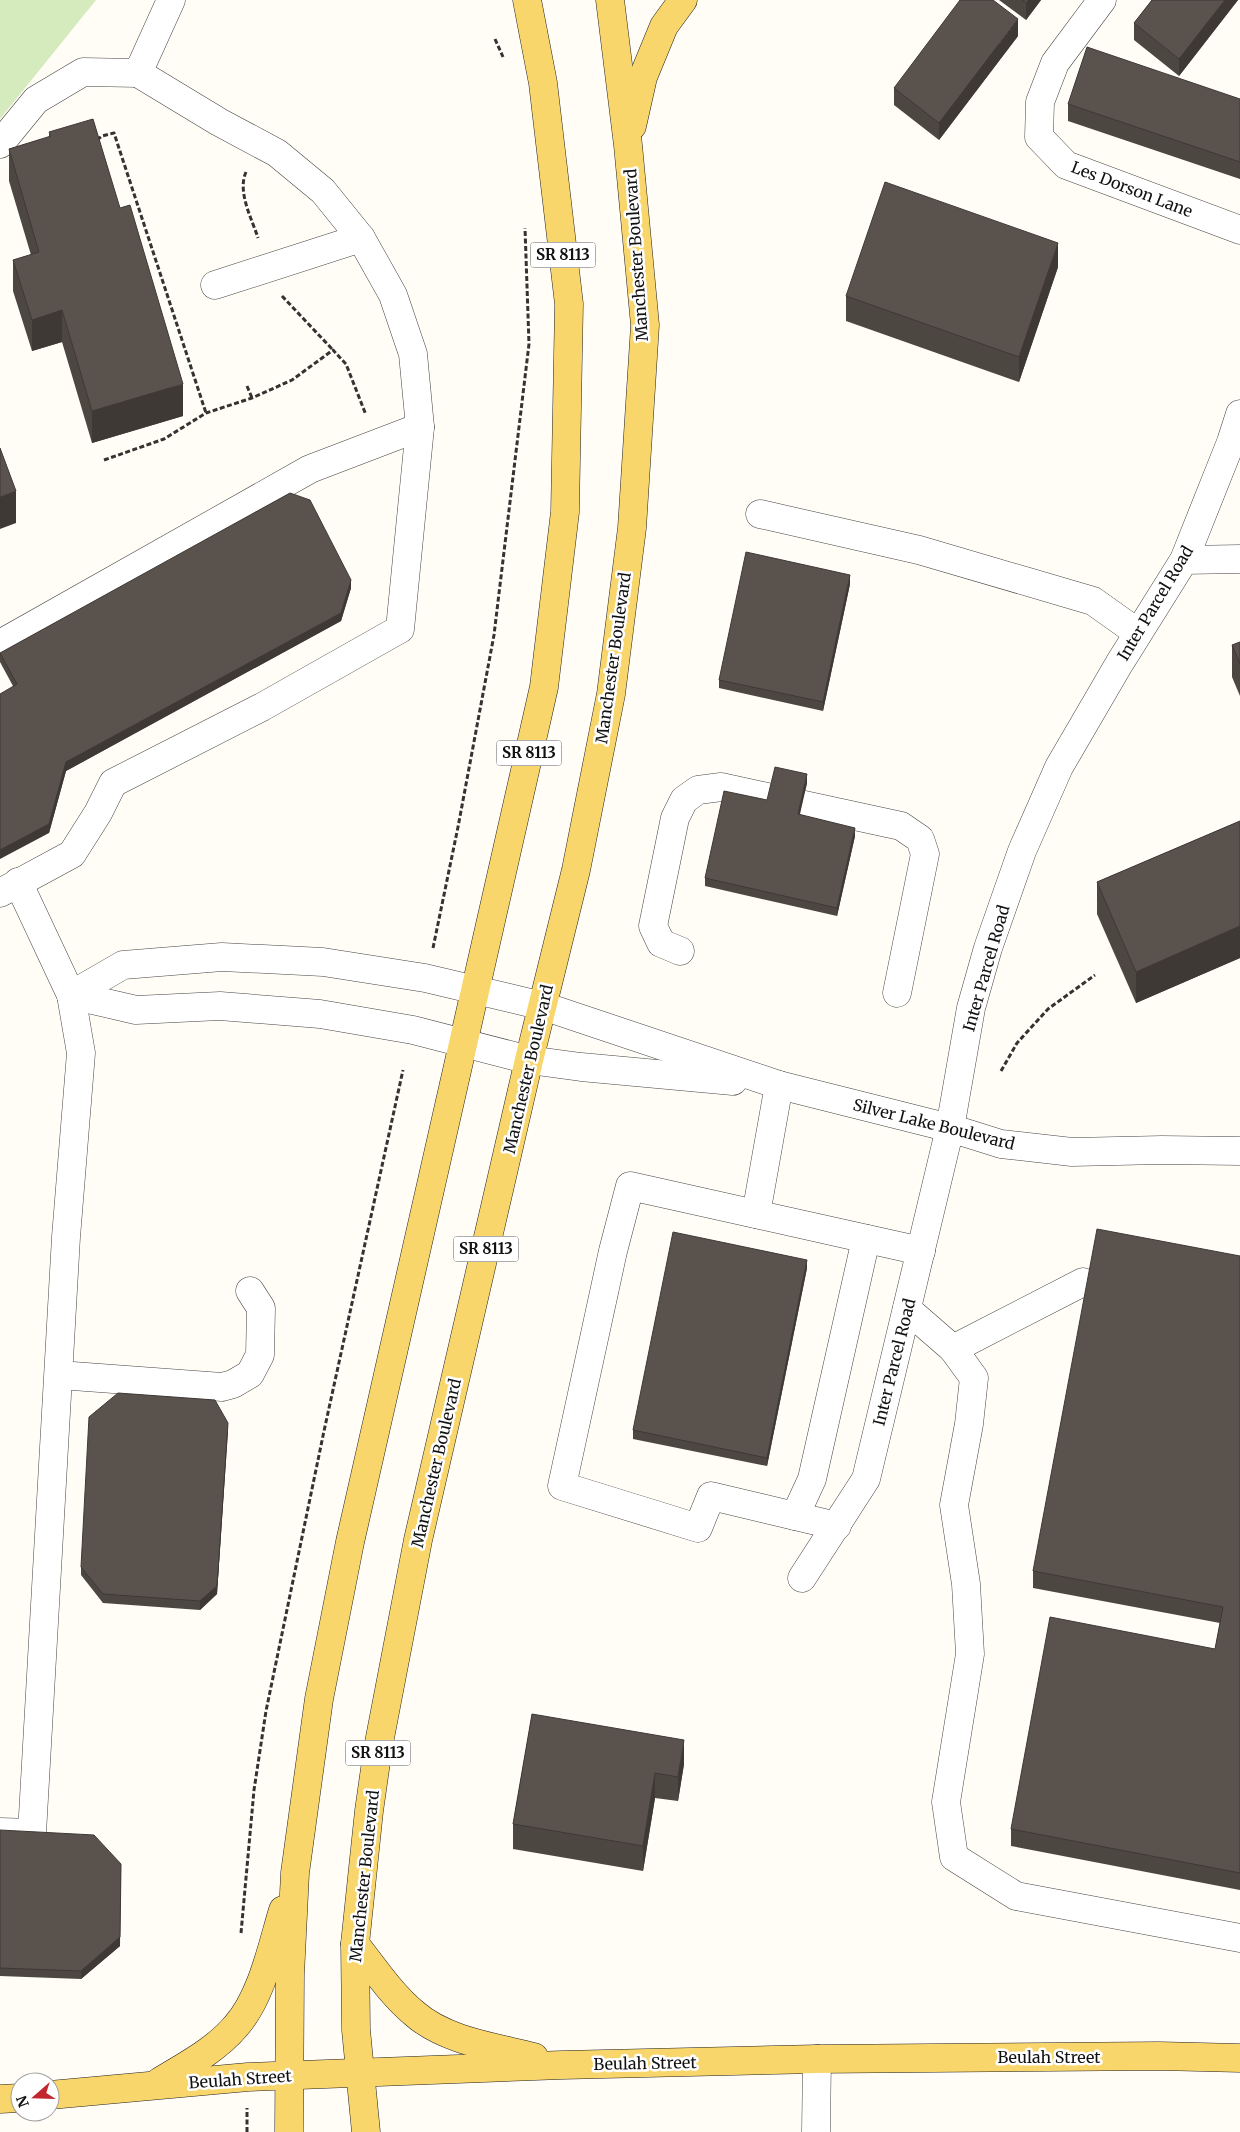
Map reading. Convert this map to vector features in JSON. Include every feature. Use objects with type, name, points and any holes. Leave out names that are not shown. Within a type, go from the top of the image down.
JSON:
[{"type":"main road","name":"SR 8113","points":[[289,2132],[290,1975],[295,1873],[309,1763],[332,1630],[544,687],[565,512],[569,304],[543,82],[526,0]]},
{"type":"main road","name":"Manchester Boulevard","points":[[366,2132],[356,2030],[355,1944],[369,1811],[378,1748],[418,1540],[529,1060],[576,870],[611,694],[632,528],[645,326],[628,145],[610,0]]},
{"type":"main road","points":[[628,145],[643,77],[664,26],[683,0]]},
{"type":"main road","points":[[154,2085],[205,2053],[236,2027],[247,2011],[256,1994],[295,1873]]},
{"type":"main road","points":[[355,1944],[387,1986],[416,2016],[460,2037],[562,2065]]},
{"type":"main road","name":"Beulah Street","points":[[60,2094],[290,2075],[562,2065],[817,2059],[1150,2056],[1240,2058]]},
{"type":"street","points":[[138,73],[171,0]]},
{"type":"street","name":"Les Dorson Lane","points":[[1102,0],[1055,63],[1040,102],[1038,137],[1066,165],[1240,230]]},
{"type":"street","points":[[0,144],[36,100],[83,72],[138,73],[219,122],[277,153],[323,191],[361,238],[393,295],[413,354],[420,427],[400,629],[262,708],[113,783],[98,813],[72,854],[9,887],[71,996],[81,1053],[66,1237],[32,1833],[0,1832]]},
{"type":"street","points":[[215,285],[361,238]]},
{"type":"street","name":"Inter Parcel Road","points":[[802,1578],[866,1479],[950,1128],[971,1008],[988,948],[1022,852],[1058,767],[1184,560],[1228,451],[1240,414]]},
{"type":"street","points":[[0,644],[310,469],[420,427]]},
{"type":"street","points":[[760,514],[919,550],[1093,600],[1138,633]]},
{"type":"street","points":[[1184,560],[1240,559]]},
{"type":"street","points":[[680,951],[661,943],[653,926],[675,818],[684,800],[698,790],[720,787],[901,826],[920,839],[925,854],[897,992]]},
{"type":"street","name":"Silver Lake Boulevard","points":[[71,996],[123,964],[222,957],[324,962],[425,978],[543,1006],[779,1085],[950,1128],[1000,1144],[1072,1152],[1240,1150]]},
{"type":"street","name":"Silver Lake Boulevard","points":[[71,996],[136,1010],[220,1006],[320,1014],[413,1030],[529,1060],[581,1067],[779,1085]]},
{"type":"street","points":[[756,1214],[779,1085]]},
{"type":"street","points":[[837,1526],[711,1496],[698,1528],[562,1486],[613,1251],[630,1186],[921,1251]]},
{"type":"street","points":[[795,1516],[812,1479],[866,1239]]},
{"type":"street","points":[[953,1349],[1083,1282]]},
{"type":"street","points":[[59,1375],[222,1387],[233,1384],[250,1374],[260,1355],[261,1308],[250,1291]]},
{"type":"street","points":[[907,1309],[953,1349],[974,1378],[969,1424],[954,1505],[966,1584],[970,1654],[946,1802],[954,1857],[1016,1896],[1240,1938]]},
{"type":"street","points":[[816,2132],[817,2059]]},
{"type":"path","points":[[495,39],[508,65]]},
{"type":"path","points":[[94,144],[102,136],[114,133],[206,413]]},
{"type":"path","points":[[432,949],[458,827],[494,635],[529,344],[525,227]]},
{"type":"path","points":[[104,460],[164,439],[206,413],[252,398],[292,380],[333,350],[346,364],[363,410],[369,420]]},
{"type":"path","points":[[247,386],[252,398]]},
{"type":"path","points":[[1001,1071],[1017,1043],[1048,1009],[1095,975]]},
{"type":"path","points":[[241,1941],[245,1875],[254,1790],[266,1711],[326,1421],[403,1070]]},
{"type":"green space","points":[[0,0],[96,0],[0,119]]},
{"type":"building","points":[[960,0],[993,0],[1018,19],[939,123],[894,88]]},
{"type":"building","points":[[1152,0],[1225,0],[1179,59],[1134,23]]},
{"type":"building","points":[[1087,47],[1240,99],[1240,162],[1068,104]]},
{"type":"building","points":[[93,119],[120,208],[130,205],[183,384],[92,411],[62,310],[32,320],[13,260],[39,252],[9,149],[51,136],[49,132]]},
{"type":"building","points":[[885,182],[1058,243],[1019,357],[846,296]]},
{"type":"building","points":[[0,448],[16,491],[0,497]]},
{"type":"building","points":[[290,493],[310,500],[351,580],[341,613],[66,762],[49,824],[0,850],[0,694],[17,684],[0,653]]},
{"type":"building","points":[[746,552],[850,575],[823,702],[719,680]]},
{"type":"building","points":[[1240,642],[1240,664],[1232,645]]},
{"type":"building","points":[[775,767],[807,774],[798,814],[855,828],[837,908],[705,878],[724,791],[767,800]]},
{"type":"building","points":[[1240,821],[1240,926],[1136,972],[1097,882]]},
{"type":"building","points":[[1097,1229],[1240,1256],[1240,1873],[1011,1829],[1050,1617],[1215,1649],[1223,1607],[1033,1571]]},
{"type":"building","points":[[673,1232],[807,1260],[767,1458],[633,1430]]},
{"type":"building","points":[[118,1393],[215,1400],[228,1423],[217,1586],[200,1601],[103,1594],[81,1567],[89,1417]]},
{"type":"building","points":[[532,1714],[684,1740],[678,1777],[655,1773],[643,1846],[513,1824]]},
{"type":"building","points":[[0,1830],[94,1835],[121,1864],[120,1937],[81,1971],[0,1968]]}]
